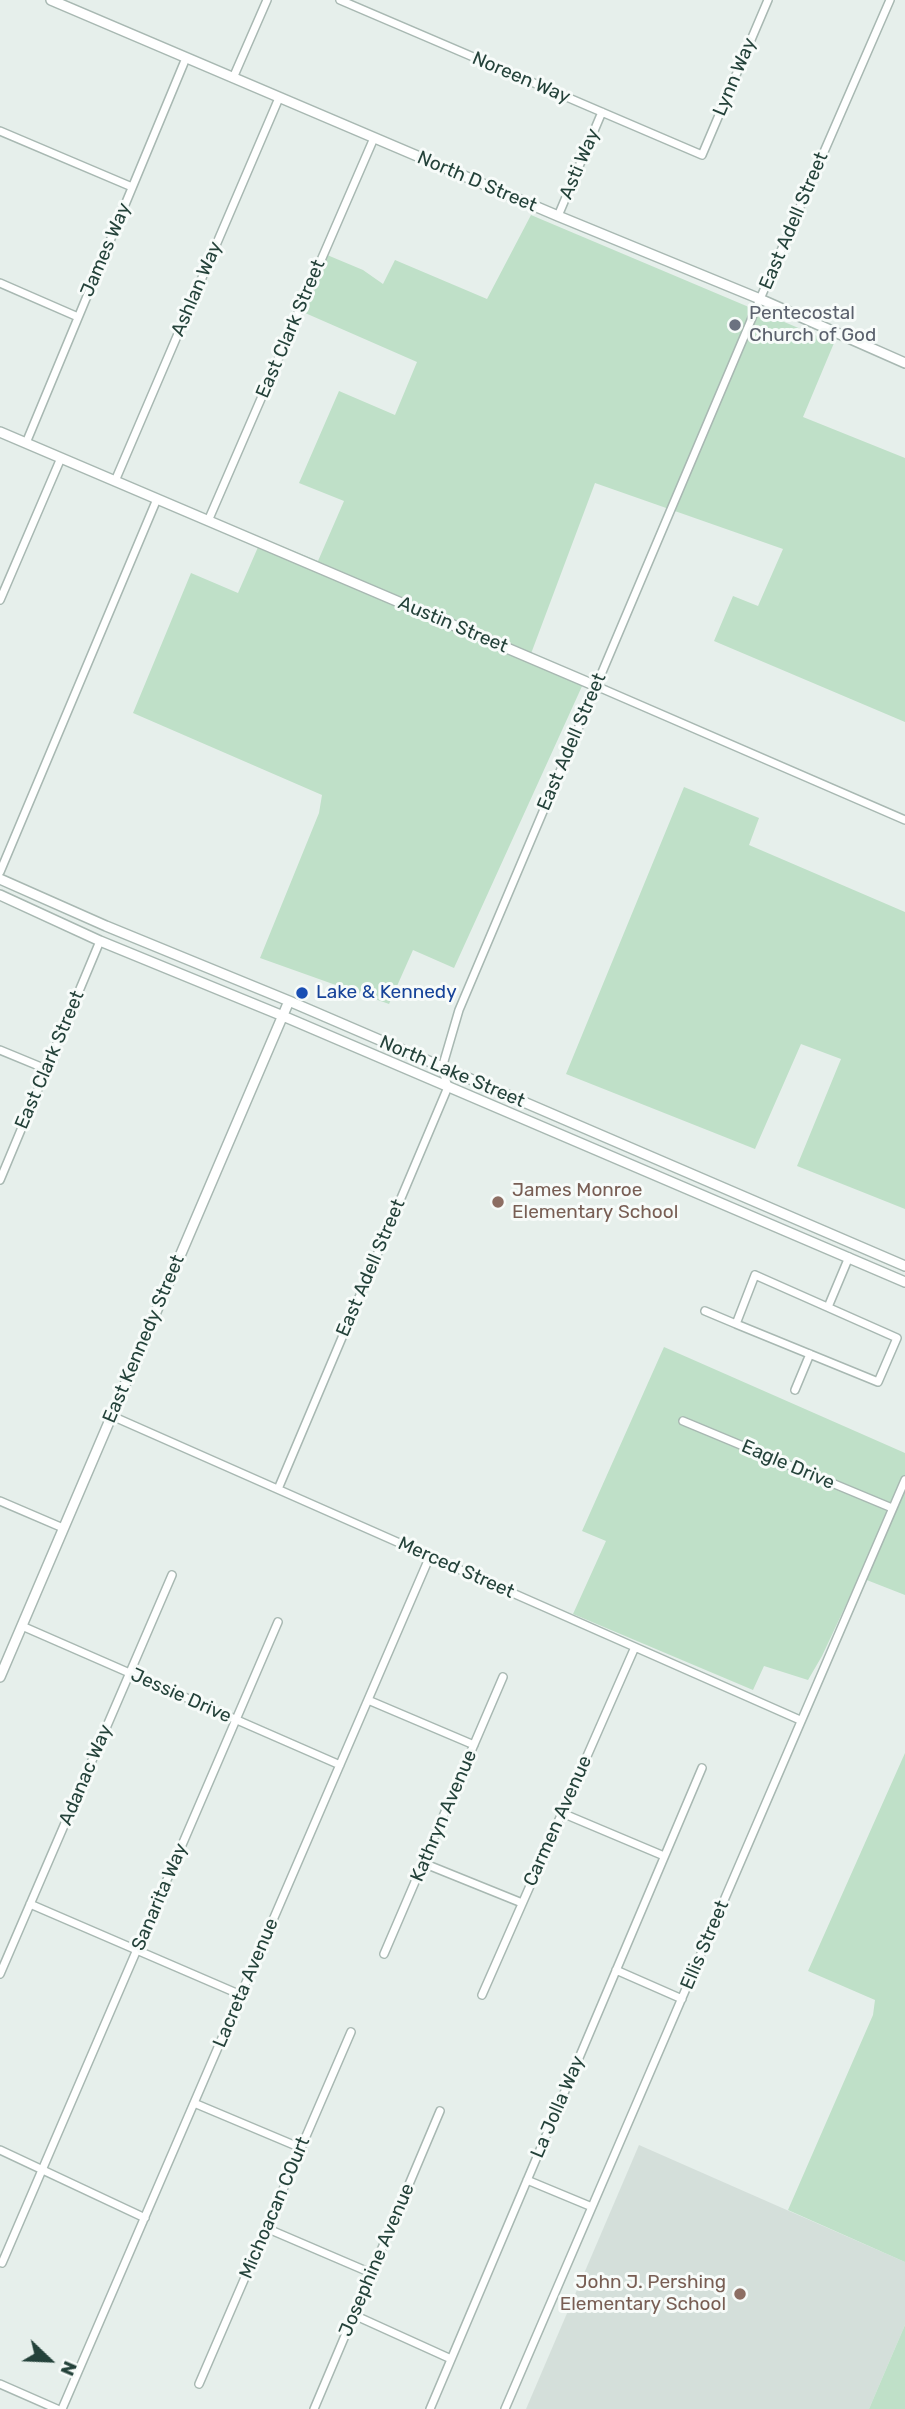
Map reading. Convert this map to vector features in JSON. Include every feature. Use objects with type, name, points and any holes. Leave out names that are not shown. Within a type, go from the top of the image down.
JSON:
[{"type":"street","name":"North D Street","points":[[51,0],[760,299],[905,363]]},
{"type":"street","points":[[233,78],[267,0]]},
{"type":"street","name":"Noreen Way","points":[[343,0],[702,155]]},
{"type":"street","name":"Lynn Way","points":[[702,155],[768,0]]},
{"type":"street","name":"East Adell Street","points":[[442,1068],[459,1010],[760,299],[890,0]]},
{"type":"street","name":"James Way","points":[[26,443],[186,58]]},
{"type":"street","name":"Ashlan Way","points":[[115,481],[279,98]]},
{"type":"street","name":"Asti Way","points":[[558,216],[602,112]]},
{"type":"street","points":[[0,131],[132,187]]},
{"type":"street","name":"East Clark Street","points":[[208,521],[374,138]]},
{"type":"street","points":[[0,283],[78,317]]},
{"type":"street","name":"Austin Street","points":[[0,432],[905,820]]},
{"type":"street","points":[[0,600],[61,458]]},
{"type":"street","points":[[0,872],[157,499]]},
{"type":"street","name":"North Lake Street","points":[[0,878],[106,926],[289,1001],[905,1266]]},
{"type":"street","name":"North Lake Street","points":[[0,895],[100,941],[283,1016],[905,1282]]},
{"type":"street","name":"East Clark Street","points":[[0,1180],[100,941]]},
{"type":"street","name":"East Kennedy Street","points":[[0,1677],[289,1001]]},
{"type":"street","points":[[0,1050],[46,1069]]},
{"type":"street","points":[[442,1068],[447,1087]]},
{"type":"street","name":"East Adell Street","points":[[278,1489],[447,1087]]},
{"type":"street","points":[[576,1125],[585,1145]]},
{"type":"street","points":[[828,1307],[854,1243]]},
{"type":"street","points":[[705,1311],[736,1324],[878,1382],[897,1338],[755,1275],[736,1324]]},
{"type":"street","points":[[794,1390],[810,1354]]},
{"type":"street","name":"Merced Street","points":[[112,1416],[800,1720]]},
{"type":"street","name":"Eagle Drive","points":[[683,1421],[892,1508]]},
{"type":"street","name":"Ellis Street","points":[[505,2409],[905,1480]]},
{"type":"street","points":[[0,1501],[63,1528]]},
{"type":"street","name":"Lacreta Avenue","points":[[62,2409],[430,1556]]},
{"type":"street","name":"Adanac Way","points":[[0,1974],[172,1575]]},
{"type":"street","name":"Sanarita Way","points":[[2,2263],[278,1622]]},
{"type":"street","name":"Jessie Drive","points":[[22,1626],[340,1766]]},
{"type":"street","name":"Carmen Avenue","points":[[482,1995],[635,1647]]},
{"type":"street","name":"Kathryn Avenue","points":[[384,1954],[503,1677]]},
{"type":"street","points":[[368,1700],[474,1745]]},
{"type":"street","name":"La Jolla Way","points":[[430,2409],[702,1768]]},
{"type":"street","points":[[562,1813],[664,1856]]},
{"type":"street","points":[[423,1863],[522,1903]]},
{"type":"street","points":[[30,1904],[241,1995]]},
{"type":"street","points":[[616,1970],[682,1999]]},
{"type":"street","name":"Michoacan COurt","points":[[199,2384],[351,2032]]},
{"type":"street","points":[[194,2103],[301,2148]]},
{"type":"street","name":"Josephine Avenue","points":[[314,2409],[440,2111]]},
{"type":"street","points":[[0,2150],[145,2218]]},
{"type":"street","points":[[527,2180],[592,2207]]},
{"type":"street","points":[[266,2228],[372,2273]]},
{"type":"street","points":[[354,2315],[451,2359]]},
{"type":"street","points":[[0,2384],[41,2406],[57,2409]]},
{"type":"shaded area","name":"John J. Pershing Elementary School","points":[[639,2145],[905,2262],[905,2325],[869,2409],[526,2409]]},
{"type":"green space","points":[[531,215],[834,343],[803,417],[905,458],[905,722],[714,641],[733,596],[758,606],[783,549],[595,483],[529,659],[583,684],[454,968],[413,950],[389,1004],[260,958],[319,813],[322,795],[133,713],[191,573],[238,593],[262,538],[318,561],[344,501],[299,483],[339,391],[395,415],[417,362],[296,309],[320,252],[363,270],[383,284],[395,260],[487,299]]},
{"type":"green space","points":[[684,787],[759,818],[749,845],[905,912],[905,1209],[797,1166],[841,1059],[801,1044],[755,1149],[566,1074]]},
{"type":"green space","points":[[664,1347],[905,1453],[905,1595],[859,1577],[808,1680],[764,1666],[753,1690],[573,1614],[606,1541],[582,1531]]},
{"type":"green space","points":[[905,1753],[905,2262],[788,2210],[873,2015],[875,2000],[808,1971]]},
{"type":"green space","points":[[905,2325],[905,2409],[869,2409]]},
{"type":"place","name":"Pentecostal Church of God","points":[[735,325]]},
{"type":"place","name":"Lake & Kennedy","points":[[302,993]]},
{"type":"place","name":"James Monroe Elementary School","points":[[498,1202]]},
{"type":"place","name":"John J. Pershing Elementary School","points":[[740,2294]]}]
